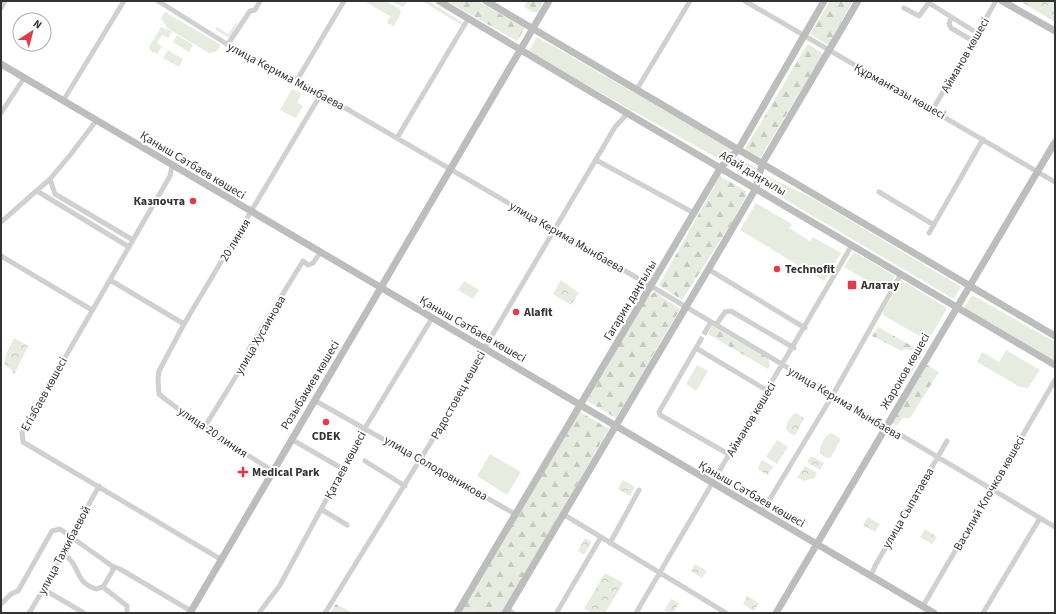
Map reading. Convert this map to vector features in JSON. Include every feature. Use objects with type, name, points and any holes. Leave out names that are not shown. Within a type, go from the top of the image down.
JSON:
[{"type":"main road","name":"Абай даңғылы","points":[[439,1],[627,114],[721,167],[1055,365]]},
{"type":"main road","name":"Абай даңғылы","points":[[486,1],[1055,336]]},
{"type":"main road","points":[[520,50],[549,1]]},
{"type":"main road","name":"Гагарин даңғылы","points":[[457,613],[721,167],[738,150],[824,1]]},
{"type":"main road","points":[[509,612],[563,514],[756,188],[762,164],[858,1]]},
{"type":"main road","points":[[1002,1],[1055,31]]},
{"type":"main road","name":"Розыбакиев көшесі","points":[[191,612],[520,50]]},
{"type":"main road","name":"Қаныш Сәтбаев көшесі","points":[[1,64],[934,613]]},
{"type":"main road","name":"Жароков көшесі","points":[[776,613],[968,286],[1055,142]]},
{"type":"street","points":[[1,8],[5,1]]},
{"type":"street","points":[[63,101],[124,1]]},
{"type":"street","name":"улица Керима Мынбаева","points":[[158,1],[228,44],[297,80],[651,286],[1055,527]]},
{"type":"street","points":[[228,44],[250,11],[255,10],[260,1]]},
{"type":"street","points":[[297,80],[344,1]]},
{"type":"street","points":[[637,89],[690,1]]},
{"type":"street","name":"Құрманғазы көшесі","points":[[745,1],[933,109],[1055,182]]},
{"type":"street","points":[[755,7],[759,1]]},
{"type":"street","name":"Айманов көшесі","points":[[933,109],[996,1]]},
{"type":"street","points":[[904,8],[919,16],[929,2],[977,34]]},
{"type":"street","points":[[951,17],[949,24],[951,28],[973,41]]},
{"type":"street","points":[[397,138],[468,19]]},
{"type":"street","points":[[1,113],[24,78]]},
{"type":"street","name":"20 линия","points":[[158,389],[159,371],[184,324],[321,94]]},
{"type":"street","name":"Радостовец көшесі","points":[[325,613],[462,392],[484,349],[615,127],[627,114]]},
{"type":"street","points":[[1,222],[50,179],[96,120]]},
{"type":"street","points":[[929,233],[983,139]]},
{"type":"street","points":[[596,160],[694,214]]},
{"type":"street","name":"Егізбаев көшесі","points":[[172,166],[170,176],[26,425],[22,436],[25,443],[222,560]]},
{"type":"street","points":[[50,179],[55,194],[133,240]]},
{"type":"street","points":[[37,191],[129,247]]},
{"type":"street","points":[[879,192],[934,225]]},
{"type":"street","points":[[51,200],[55,194]]},
{"type":"street","name":"Айманов көшесі","points":[[636,613],[659,572],[794,348],[852,245]]},
{"type":"street","name":"улица Хусаинова","points":[[204,428],[246,360],[249,349],[302,261],[308,264],[313,263],[320,253]]},
{"type":"street","points":[[1,256],[92,310]]},
{"type":"street","points":[[708,269],[805,328]]},
{"type":"street","points":[[762,512],[832,395],[901,274]]},
{"type":"street","points":[[110,280],[184,324]]},
{"type":"street","points":[[716,325],[725,312],[731,311],[794,348]]},
{"type":"street","name":"Қатаев көшесі","points":[[258,613],[280,585],[365,428],[432,318]]},
{"type":"street","points":[[705,332],[711,322]]},
{"type":"street","points":[[700,341],[659,412],[660,415],[730,455]]},
{"type":"street","points":[[696,348],[768,391]]},
{"type":"street","name":"Василий Клочков көшесі","points":[[923,606],[1055,380]]},
{"type":"street","name":"улица 20 линия","points":[[158,389],[159,394],[204,428],[273,471]]},
{"type":"street","name":"улица Солодовникова","points":[[314,400],[516,514]]},
{"type":"street","points":[[291,439],[343,469]]},
{"type":"street","name":"улица Сыпатаева","points":[[871,576],[875,566],[946,440]]},
{"type":"street","points":[[365,461],[405,486]]},
{"type":"street","name":"улица Тажибаевой","points":[[32,612],[99,486]]},
{"type":"street","points":[[610,543],[639,490]]},
{"type":"street","points":[[321,509],[347,525]]},
{"type":"street","points":[[563,514],[726,613]]},
{"type":"street","points":[[983,613],[1040,518]]},
{"type":"street","points":[[1,604],[11,594],[18,591],[52,531],[60,529],[72,536],[112,566],[120,569],[191,612]]},
{"type":"street","points":[[557,612],[601,537]]},
{"type":"street","points":[[64,554],[74,563],[80,579],[96,589],[103,587],[113,570],[112,566]]},
{"type":"street","points":[[103,587],[128,606],[127,613]]},
{"type":"street","points":[[43,589],[84,613]]},
{"type":"green space","points":[[364,1],[385,1],[400,9],[401,13],[394,26],[387,23],[390,16]]},
{"type":"green space","points":[[390,1],[408,1],[403,7]]},
{"type":"green space","points":[[422,1],[429,1],[463,23],[462,25]]},
{"type":"green space","points":[[447,1],[477,1],[525,28],[517,41]]},
{"type":"green space","points":[[527,1],[544,1],[538,12],[533,12],[524,7]]},
{"type":"green space","points":[[830,1],[853,1],[828,45],[810,34]]},
{"type":"green space","points":[[1020,1],[1055,1],[1055,22]]},
{"type":"green space","points":[[165,12],[221,45],[216,52],[209,53],[167,28],[161,18]]},
{"type":"green space","points":[[237,22],[237,25],[229,38],[215,29],[217,27],[228,34]]},
{"type":"green space","points":[[161,27],[172,31],[168,38],[162,35],[157,43],[162,46],[157,54],[151,51],[149,47]]},
{"type":"green space","points":[[177,35],[193,45],[189,52],[173,42]]},
{"type":"green space","points":[[537,37],[731,148],[732,151],[729,156],[721,160],[529,51]]},
{"type":"green space","points":[[807,45],[810,45],[823,54],[760,158],[745,149]]},
{"type":"green space","points":[[168,50],[183,59],[179,67],[163,58]]},
{"type":"green space","points":[[292,89],[302,94],[297,102],[303,106],[296,118],[280,110]]},
{"type":"green space","points":[[738,157],[756,168],[758,171],[754,177],[751,177],[733,166],[732,164]]},
{"type":"green space","points":[[765,175],[814,199],[961,287],[954,299],[764,187],[761,184]]},
{"type":"green space","points":[[720,176],[746,191],[746,196],[731,224],[682,300],[659,285]]},
{"type":"green space","points":[[756,203],[792,224],[789,228],[810,241],[813,237],[841,253],[824,281],[740,230]]},
{"type":"green space","points":[[854,252],[895,276],[886,292],[844,267]]},
{"type":"green space","points":[[561,280],[579,293],[571,305],[553,294]]},
{"type":"green space","points":[[901,280],[947,308],[928,341],[883,315],[883,312]]},
{"type":"green space","points":[[464,281],[479,290],[473,299],[458,290]]},
{"type":"green space","points":[[655,292],[680,309],[616,418],[587,401],[646,297]]},
{"type":"green space","points":[[972,295],[1055,342],[1055,361],[964,308]]},
{"type":"green space","points":[[712,326],[768,358],[770,365],[768,369],[708,334]]},
{"type":"green space","points":[[878,327],[919,350],[921,357],[909,377],[906,374],[912,361],[909,359],[915,351],[905,349],[902,351],[872,336]]},
{"type":"green space","points":[[14,338],[28,346],[14,375],[11,369],[4,365],[7,352]]},
{"type":"green space","points":[[1006,350],[1040,370],[1028,388],[1020,387],[977,362],[982,352],[999,362]]},
{"type":"green space","points":[[697,365],[708,371],[696,391],[686,384]]},
{"type":"green space","points":[[927,365],[939,372],[910,418],[903,418],[897,426],[892,423]]},
{"type":"green space","points":[[580,412],[609,429],[502,613],[461,613]]},
{"type":"green space","points":[[796,413],[804,418],[796,434],[793,435],[786,430],[786,428],[790,418]]},
{"type":"green space","points":[[831,433],[840,438],[840,441],[831,457],[827,458],[820,454],[820,448],[824,439]]},
{"type":"green space","points":[[777,440],[788,447],[777,464],[766,457]]},
{"type":"green space","points":[[490,454],[521,472],[507,495],[477,476]]},
{"type":"green space","points":[[811,456],[824,463],[820,470],[807,462]]},
{"type":"green space","points":[[762,460],[774,467],[767,475],[759,470],[758,467]]},
{"type":"green space","points":[[805,466],[817,473],[815,478],[803,481],[797,477]]},
{"type":"green space","points":[[623,480],[635,487],[630,496],[618,489]]},
{"type":"green space","points":[[868,517],[880,524],[875,532],[863,525]]},
{"type":"green space","points":[[925,529],[937,537],[932,544],[920,537]]},
{"type":"green space","points":[[585,538],[592,542],[584,555],[578,551]]},
{"type":"green space","points":[[695,564],[707,571],[702,578],[691,571]]},
{"type":"green space","points":[[605,573],[623,583],[605,613],[592,613],[584,609]]},
{"type":"green space","points":[[747,596],[759,603],[754,611],[743,604]]},
{"type":"green space","points":[[671,599],[679,603],[673,613],[664,611]]},
{"type":"green space","points":[[336,604],[353,613],[330,613]]},
{"type":"tunnel","points":[[700,341],[705,332]]},
{"type":"place","name":"Казпочта","points":[[193,201]]},
{"type":"place","name":"Technofit","points":[[777,269]]},
{"type":"place","name":"Алатау","points":[[852,285]]},
{"type":"place","name":"Alafit","points":[[516,312]]},
{"type":"place","name":"CDEK","points":[[326,422]]},
{"type":"place","name":"Medical Park","points":[[243,472]]}]
